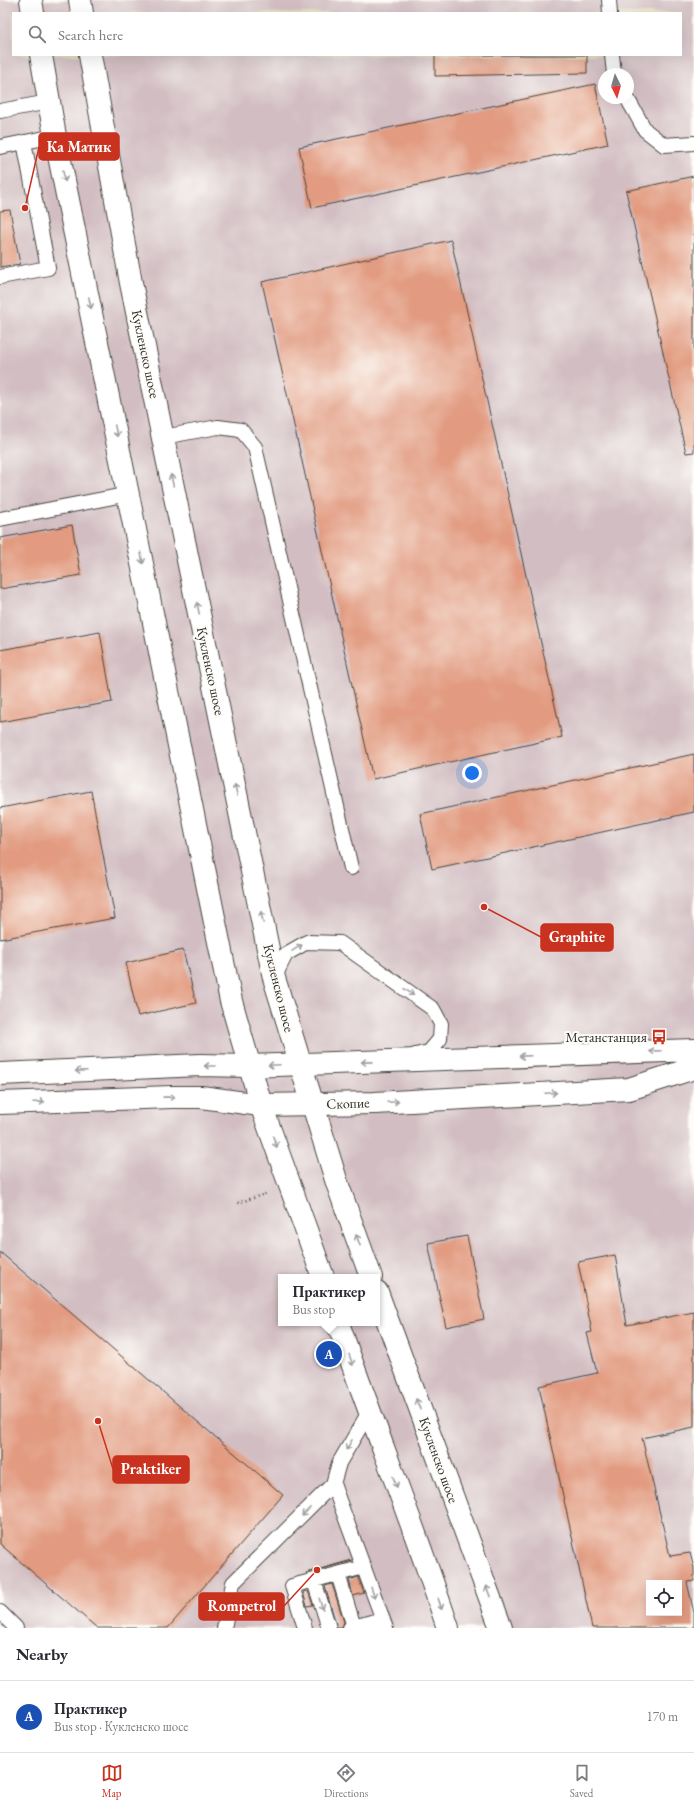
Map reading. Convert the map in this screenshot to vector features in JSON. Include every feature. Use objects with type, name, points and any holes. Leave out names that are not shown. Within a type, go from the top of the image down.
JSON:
[{"type":"main road","points":[[31,0],[33,12]]},
{"type":"main road","points":[[80,0],[82,12]]},
{"type":"main road","points":[[41,56],[55,136],[129,494],[224,969],[249,1066],[261,1105],[321,1274]]},
{"type":"main road","name":"Кукленско шосе","points":[[90,56],[131,283],[274,978],[299,1064],[337,1182],[371,1274]]},
{"type":"main road","points":[[0,1074],[200,1065],[249,1066],[388,1062],[694,1050]]},
{"type":"main road","name":"Скопие","points":[[0,1103],[172,1097],[201,1098],[261,1105],[312,1104],[629,1089],[694,1068]]},
{"type":"main road","name":"Кукленско шосе","points":[[380,1300],[501,1628]]},
{"type":"main road","points":[[339,1326],[369,1412],[425,1558],[448,1628]]},
{"type":"lane","points":[[609,0],[610,12]]},
{"type":"lane","points":[[612,56],[613,68]]},
{"type":"lane","points":[[0,111],[49,102]]},
{"type":"lane","points":[[630,104],[645,130],[664,146],[694,143]]},
{"type":"lane","points":[[0,147],[55,136]]},
{"type":"lane","points":[[0,277],[48,268],[24,142]]},
{"type":"lane","points":[[163,437],[218,427],[241,430],[255,447],[351,868]]},
{"type":"lane","points":[[0,519],[129,494]]},
{"type":"lane","points":[[274,978],[286,954],[307,942],[340,943],[433,1009],[442,1024],[440,1039],[429,1052],[388,1062]]},
{"type":"lane","points":[[224,1628],[233,1583],[333,1484],[339,1463],[369,1412]]},
{"type":"lane","points":[[333,1484],[384,1624],[352,1628],[338,1574]]},
{"type":"lane","points":[[305,1628],[292,1586],[364,1567]]},
{"type":"lane","points":[[314,1581],[329,1628]]},
{"type":"lane","points":[[0,1612],[16,1628]]},
{"type":"path","points":[[238,1203],[270,1192]]},
{"type":"shaded area","points":[[0,0],[694,0],[694,1628],[0,1628]]},
{"type":"building","points":[[435,56],[587,56],[587,73],[435,76]]},
{"type":"building","points":[[595,84],[598,104],[599,104],[608,144],[312,208],[299,147]]},
{"type":"building","points":[[694,176],[694,452],[686,453],[626,191]]},
{"type":"building","points":[[10,210],[20,264],[0,267],[0,211]]},
{"type":"building","points":[[451,240],[562,737],[373,779],[262,282]]},
{"type":"building","points":[[72,525],[81,575],[0,589],[0,538]]},
{"type":"building","points":[[100,632],[112,702],[0,722],[0,650]]},
{"type":"building","points":[[694,754],[694,812],[432,869],[420,814]]},
{"type":"building","points":[[91,791],[115,918],[0,939],[0,808]]},
{"type":"building","points":[[183,950],[196,1003],[138,1016],[126,963]]},
{"type":"building","points":[[467,1236],[484,1319],[446,1327],[428,1243]]},
{"type":"building","points":[[0,1252],[283,1495],[168,1628],[97,1628],[0,1544]]},
{"type":"building","points":[[615,1255],[627,1325],[694,1312],[694,1427],[642,1438],[670,1556],[690,1553],[694,1568],[694,1581],[687,1582],[694,1613],[694,1628],[592,1628],[539,1386],[597,1373],[587,1333],[592,1332],[578,1262]]},
{"type":"building","points":[[352,1560],[352,1561],[306,1573]]},
{"type":"building","points":[[358,1577],[364,1593],[353,1596],[349,1580]]},
{"type":"building","points":[[332,1584],[344,1622],[342,1628],[337,1628],[325,1586]]},
{"type":"building","points":[[308,1591],[313,1605],[307,1606],[303,1592]]},
{"type":"place","name":"Ка Матик","points":[[25,208]]},
{"type":"place","name":"Graphite","points":[[484,907]]},
{"type":"place","name":"Метанстанция","points":[[659,1037]]},
{"type":"place","name":"Практикер","points":[[329,1354]]},
{"type":"place","name":"Praktiker","points":[[98,1421]]},
{"type":"place","name":"Rompetrol","points":[[317,1570]]}]
